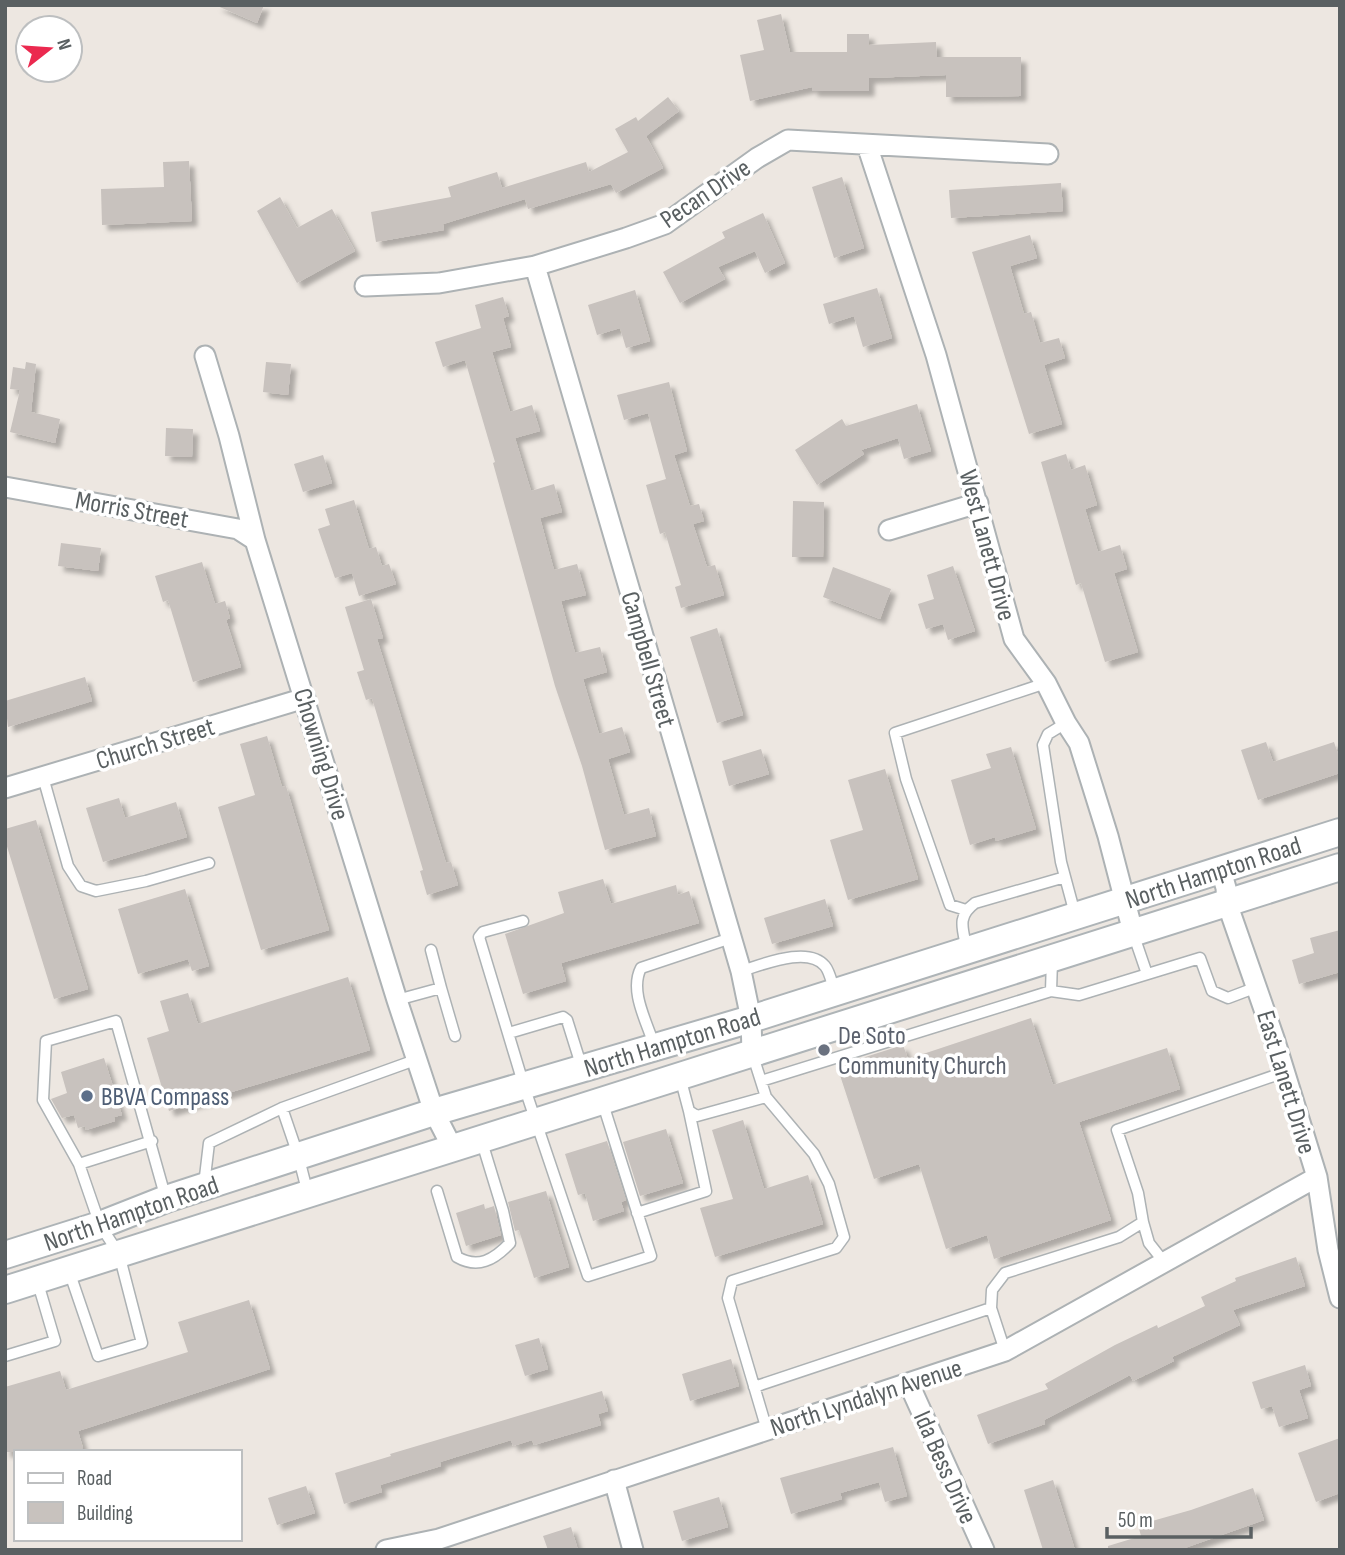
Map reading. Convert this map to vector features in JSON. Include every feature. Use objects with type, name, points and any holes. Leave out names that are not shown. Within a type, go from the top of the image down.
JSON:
[{"type":"main road","name":"North Hampton Road","points":[[5,1255],[100,1226],[166,1199],[298,1155],[848,988],[1340,832]]},
{"type":"main road","name":"North Hampton Road","points":[[5,1290],[1340,867]]},
{"type":"main road","points":[[1042,926],[1052,958]]},
{"type":"main road","points":[[848,988],[870,1016]]},
{"type":"main road","points":[[213,1185],[233,1218]]},
{"type":"street","name":"Pecan Drive","points":[[365,286],[439,283],[535,266],[664,224],[757,158],[788,140],[1048,154]]},
{"type":"street","name":"West Lanett Drive","points":[[867,145],[936,355],[1014,639],[1046,683],[1079,743],[1133,932]]},
{"type":"street","name":"Campbell Street","points":[[535,266],[741,971],[751,1018],[752,1053]]},
{"type":"street","name":"Chowning Drive","points":[[205,356],[229,436],[255,540],[397,1000],[435,1112],[452,1147]]},
{"type":"street","name":"Morris Street","points":[[5,487],[238,529],[255,540]]},
{"type":"street","points":[[889,530],[978,503]]},
{"type":"street","name":"Church Street","points":[[5,788],[305,698]]},
{"type":"street","name":"East Lanett Drive","points":[[1221,870],[1227,903],[1257,987],[1317,1177],[1334,1249],[1340,1298]]},
{"type":"street","name":"North Lyndalyn Avenue","points":[[386,1550],[439,1539],[1005,1351],[1317,1177]]},
{"type":"street","name":"Ida Bess Drive","points":[[909,1384],[984,1550]]},
{"type":"street","points":[[614,1479],[633,1550]]},
{"type":"lane","points":[[966,910],[950,905],[906,779],[895,733],[1046,683]]},
{"type":"lane","points":[[1066,723],[1048,734],[1043,745],[1060,862],[1076,916]]},
{"type":"lane","points":[[43,777],[68,866],[81,886],[96,891],[146,881],[209,863]]},
{"type":"lane","points":[[967,950],[962,919],[966,910],[975,903],[1065,877]]},
{"type":"lane","points":[[523,921],[483,932],[479,937],[524,1086],[588,1276],[651,1256],[602,1101]]},
{"type":"lane","points":[[1133,932],[1147,974]]},
{"type":"lane","points":[[654,1047],[636,990],[636,978],[641,968],[731,938]]},
{"type":"lane","points":[[430,950],[455,1036]]},
{"type":"lane","points":[[741,971],[798,956],[813,958],[848,988]]},
{"type":"lane","points":[[1051,991],[1052,958]]},
{"type":"lane","points":[[761,1081],[1051,991],[1079,995],[1200,958],[1212,991],[1228,998],[1257,987]]},
{"type":"lane","points":[[397,1000],[441,988]]},
{"type":"lane","points":[[509,1033],[563,1017],[568,1020],[583,1068]]},
{"type":"lane","points":[[69,1270],[98,1356],[142,1343],[119,1254],[100,1226],[79,1164],[43,1100],[46,1041],[116,1021],[152,1141],[166,1199]]},
{"type":"lane","points":[[752,1053],[766,1097],[814,1154],[829,1184],[844,1237],[836,1248],[732,1281],[728,1298],[767,1430]]},
{"type":"lane","points":[[213,1185],[209,1143],[282,1108],[418,1059]]},
{"type":"lane","points":[[1164,1262],[1149,1244],[1138,1193],[1117,1130],[1284,1072]]},
{"type":"lane","points":[[638,1213],[706,1191],[680,1076]]},
{"type":"lane","points":[[689,1111],[697,1116],[766,1097]]},
{"type":"lane","points":[[282,1108],[308,1194]]},
{"type":"lane","points":[[437,1191],[457,1256],[468,1263],[481,1262],[499,1255],[510,1243],[481,1139]]},
{"type":"lane","points":[[79,1164],[152,1141]]},
{"type":"lane","points":[[1005,1351],[991,1308],[992,1290],[1005,1273],[1119,1237],[1143,1222]]},
{"type":"lane","points":[[5,1356],[55,1341],[37,1280]]},
{"type":"lane","points":[[754,1387],[991,1308]]},
{"type":"building","points":[[215,5],[264,5],[257,23]]},
{"type":"building","points":[[781,14],[790,52],[847,52],[847,34],[869,34],[869,45],[936,42],[937,57],[1021,57],[1021,96],[946,97],[946,75],[869,78],[869,91],[812,91],[812,87],[750,101],[740,55],[764,50],[757,20]]},
{"type":"building","points":[[668,97],[679,111],[646,136],[663,168],[616,193],[611,184],[528,209],[525,199],[443,224],[444,230],[376,242],[371,212],[451,197],[448,187],[497,172],[502,188],[586,162],[589,172],[628,152],[615,129],[636,117],[638,121]]},
{"type":"building","points":[[189,161],[192,221],[102,225],[101,189],[164,187],[163,162]]},
{"type":"building","points":[[842,177],[864,248],[834,258],[812,187]]},
{"type":"building","points":[[1061,183],[1063,211],[951,218],[949,190]]},
{"type":"building","points":[[280,197],[297,228],[332,209],[355,251],[297,283],[257,211]]},
{"type":"building","points":[[763,213],[785,263],[765,273],[755,251],[718,267],[725,279],[680,303],[663,272],[725,238],[722,232]]},
{"type":"building","points":[[1030,235],[1037,258],[1010,266],[1024,314],[1031,312],[1040,343],[1059,338],[1065,358],[1044,365],[1062,424],[1029,434],[972,252]]},
{"type":"building","points":[[877,288],[892,338],[863,347],[854,316],[829,324],[823,304]]},
{"type":"building","points":[[635,290],[650,341],[626,348],[620,328],[597,335],[588,305]]},
{"type":"building","points":[[503,297],[509,316],[503,318],[511,347],[492,352],[510,412],[532,405],[540,431],[515,438],[531,491],[554,484],[562,512],[540,518],[554,570],[577,564],[586,595],[561,601],[575,653],[600,647],[607,672],[583,679],[599,734],[622,727],[630,752],[608,759],[624,815],[649,808],[656,836],[605,850],[582,766],[555,686],[465,360],[443,367],[435,342],[481,328],[475,305]]},
{"type":"building","points":[[26,362],[36,364],[31,412],[60,419],[55,443],[10,432],[20,390],[10,389],[13,367],[25,369]]},
{"type":"building","points":[[266,362],[291,364],[288,395],[263,392]]},
{"type":"building","points":[[669,382],[687,451],[674,455],[690,506],[699,504],[704,521],[693,524],[707,567],[715,565],[724,595],[681,608],[675,587],[681,585],[665,532],[660,534],[646,485],[666,479],[648,413],[624,420],[617,395]]},
{"type":"building","points":[[917,404],[931,451],[904,459],[898,438],[861,450],[864,454],[817,485],[795,450],[842,419],[846,426]]},
{"type":"building","points":[[166,428],[193,429],[192,457],[165,456]]},
{"type":"building","points":[[1066,454],[1071,470],[1085,465],[1097,505],[1085,509],[1098,552],[1120,545],[1127,569],[1114,573],[1138,652],[1105,662],[1081,583],[1076,585],[1041,462]]},
{"type":"building","points":[[323,455],[332,483],[303,492],[294,464]]},
{"type":"building","points":[[354,500],[369,549],[376,547],[382,566],[389,564],[396,584],[359,596],[352,573],[335,578],[318,529],[330,525],[325,509]]},
{"type":"building","points":[[793,501],[824,502],[823,557],[792,557]]},
{"type":"building","points":[[61,543],[101,548],[98,571],[58,566]]},
{"type":"building","points":[[202,562],[215,604],[225,601],[230,618],[226,620],[241,667],[193,682],[168,600],[163,602],[155,576]]},
{"type":"building","points":[[953,566],[975,631],[948,640],[943,624],[926,629],[918,604],[934,599],[927,575]]},
{"type":"building","points":[[833,567],[891,589],[880,619],[823,597]]},
{"type":"building","points":[[371,599],[383,638],[377,639],[446,863],[451,862],[458,885],[427,895],[420,871],[423,870],[372,698],[366,700],[357,672],[364,670],[345,607]]},
{"type":"building","points":[[717,628],[743,715],[717,723],[690,637]]},
{"type":"building","points":[[85,677],[92,701],[8,727],[5,701]]},
{"type":"building","points":[[267,736],[282,787],[286,786],[329,930],[261,950],[218,807],[255,795],[240,744]]},
{"type":"building","points":[[1266,742],[1273,762],[1334,742],[1340,760],[1340,773],[1258,800],[1241,750]]},
{"type":"building","points":[[1011,747],[1036,829],[996,841],[995,837],[970,845],[951,780],[991,768],[986,754]]},
{"type":"building","points":[[761,749],[769,774],[729,786],[722,761]]},
{"type":"building","points":[[885,769],[918,879],[848,900],[830,840],[863,830],[848,780]]},
{"type":"building","points":[[119,798],[125,818],[176,802],[187,837],[103,862],[86,808]]},
{"type":"building","points":[[36,820],[88,989],[54,999],[5,840],[5,829]]},
{"type":"building","points":[[603,879],[611,904],[676,885],[678,895],[689,891],[699,923],[561,963],[566,981],[523,994],[505,934],[564,913],[558,892]]},
{"type":"building","points":[[185,889],[209,966],[192,971],[188,959],[138,974],[118,909]]},
{"type":"building","points":[[825,899],[833,926],[772,944],[764,918]]},
{"type":"building","points":[[1340,930],[1340,972],[1299,984],[1292,960],[1314,953],[1310,938]]},
{"type":"building","points":[[348,977],[370,1050],[169,1111],[147,1038],[169,1031],[160,1001],[188,993],[198,1024]]},
{"type":"building","points":[[1031,1018],[1053,1085],[1167,1048],[1180,1089],[1079,1122],[1111,1220],[994,1259],[987,1235],[946,1249],[919,1164],[874,1179],[837,1066],[903,1045],[908,1059]]},
{"type":"building","name":"BBVA Compass","points":[[104,1058],[122,1115],[114,1117],[115,1121],[86,1130],[85,1126],[78,1128],[74,1115],[62,1118],[51,1099],[67,1093],[61,1072]]},
{"type":"building","points":[[743,1120],[764,1189],[808,1175],[823,1224],[715,1257],[700,1208],[733,1199],[712,1130]]},
{"type":"building","points":[[666,1129],[683,1183],[640,1196],[623,1142]]},
{"type":"building","points":[[607,1141],[626,1200],[621,1202],[624,1211],[593,1221],[585,1193],[578,1195],[565,1154]]},
{"type":"building","points":[[546,1191],[569,1267],[534,1278],[519,1230],[515,1231],[508,1202]]},
{"type":"building","points":[[484,1204],[485,1209],[494,1206],[501,1235],[466,1246],[456,1213]]},
{"type":"building","points":[[1296,1257],[1305,1286],[1233,1310],[1240,1325],[1172,1357],[1174,1361],[1133,1381],[1130,1375],[1044,1420],[1045,1424],[988,1444],[977,1415],[1048,1389],[1045,1384],[1115,1345],[1205,1306],[1201,1297],[1236,1281],[1235,1278]]},
{"type":"building","points":[[249,1300],[270,1369],[78,1431],[83,1448],[5,1452],[5,1387],[60,1371],[66,1390],[188,1352],[178,1322]]},
{"type":"building","points":[[539,1338],[548,1369],[525,1376],[515,1345]]},
{"type":"building","points":[[731,1359],[739,1386],[690,1401],[682,1374]]},
{"type":"building","points":[[1305,1365],[1311,1386],[1299,1390],[1308,1418],[1279,1427],[1272,1406],[1261,1409],[1252,1382]]},
{"type":"building","points":[[602,1391],[608,1411],[598,1414],[601,1425],[534,1445],[532,1440],[513,1446],[511,1440],[440,1462],[441,1466],[380,1485],[382,1492],[344,1504],[335,1473]]},
{"type":"building","points":[[1340,1438],[1340,1493],[1316,1502],[1298,1453]]},
{"type":"building","points":[[893,1447],[907,1496],[885,1502],[879,1482],[840,1493],[842,1499],[791,1514],[780,1478]]},
{"type":"building","points":[[1053,1480],[1075,1550],[1043,1550],[1024,1490]]},
{"type":"building","points":[[306,1486],[315,1513],[277,1525],[268,1498]]},
{"type":"building","points":[[1253,1488],[1264,1520],[1179,1550],[1108,1550],[1108,1546],[1141,1536],[1138,1525]]},
{"type":"building","points":[[719,1497],[728,1527],[682,1541],[673,1511]]},
{"type":"building","points":[[571,1527],[578,1550],[548,1550],[543,1536]]},
{"type":"place","name":"De Soto Community Church","points":[[824,1050]]},
{"type":"place","name":"BBVA Compass","points":[[87,1096]]}]
